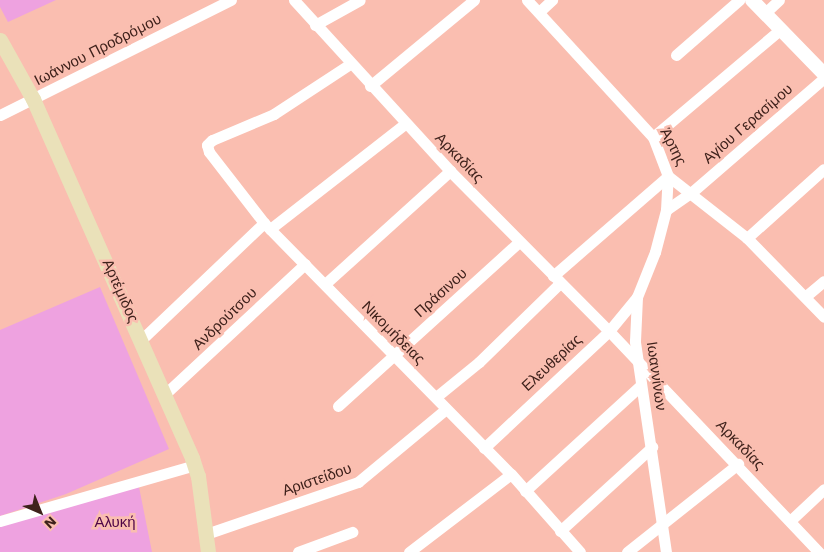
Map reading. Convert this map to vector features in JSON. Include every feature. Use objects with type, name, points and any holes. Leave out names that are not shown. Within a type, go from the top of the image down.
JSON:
[{"type":"main road","name":"Αρτέμιδος","points":[[0,40],[33,99],[195,465],[208,552]]},
{"type":"street","points":[[203,0],[208,12]]},
{"type":"street","name":"Ιωάννου Προδρόμου","points":[[0,115],[231,0]]},
{"type":"street","name":"Αρκαδίας","points":[[294,0],[370,86],[450,171],[609,331],[820,552]]},
{"type":"street","points":[[315,25],[360,0]]},
{"type":"street","points":[[370,86],[474,0]]},
{"type":"street","name":"Άρτης","points":[[527,0],[654,137],[668,176],[692,192],[747,238],[806,296],[824,317]]},
{"type":"street","points":[[539,12],[552,0]]},
{"type":"street","points":[[676,55],[739,0]]},
{"type":"street","points":[[752,0],[824,74]]},
{"type":"street","points":[[765,13],[779,0]]},
{"type":"street","points":[[654,137],[781,30]]},
{"type":"street","name":"Νικομήδειας","points":[[350,64],[274,114],[209,142],[209,152],[267,226],[511,474],[580,552]]},
{"type":"street","name":"Αγίου Γερασίμου","points":[[692,192],[824,78]]},
{"type":"street","points":[[141,340],[267,226],[406,124]]},
{"type":"street","points":[[747,238],[824,170]]},
{"type":"street","points":[[324,284],[450,171]]},
{"type":"street","points":[[436,397],[479,362],[556,279],[668,176]]},
{"type":"street","name":"Ιωαννίνων","points":[[666,552],[652,446],[636,361],[637,297],[654,252],[666,210],[668,176]]},
{"type":"street","points":[[666,210],[692,192]]},
{"type":"street","name":"Πράσινου","points":[[338,406],[519,242]]},
{"type":"street","name":"Ανδρούτσου","points":[[165,394],[305,264]]},
{"type":"street","points":[[806,296],[824,281]]},
{"type":"street","name":"Ελευθερίας","points":[[484,448],[609,331],[637,297]]},
{"type":"street","points":[[525,491],[641,385]]},
{"type":"street","name":"Αριστείδου","points":[[206,534],[358,482],[446,409]]},
{"type":"street","points":[[560,531],[652,446]]},
{"type":"street","points":[[627,552],[738,464]]},
{"type":"street","points":[[0,521],[195,465]]},
{"type":"street","points":[[409,552],[511,474]]},
{"type":"street","points":[[791,520],[824,489]]},
{"type":"street","points":[[298,552],[352,532]]},
{"type":"green space","points":[[0,0],[56,0],[8,22],[0,7]]},
{"type":"green space","points":[[100,287],[169,449],[66,494],[0,516],[0,330]]},
{"type":"green space","name":"Αλυκή","points":[[139,487],[152,552],[0,552],[0,525]]}]
